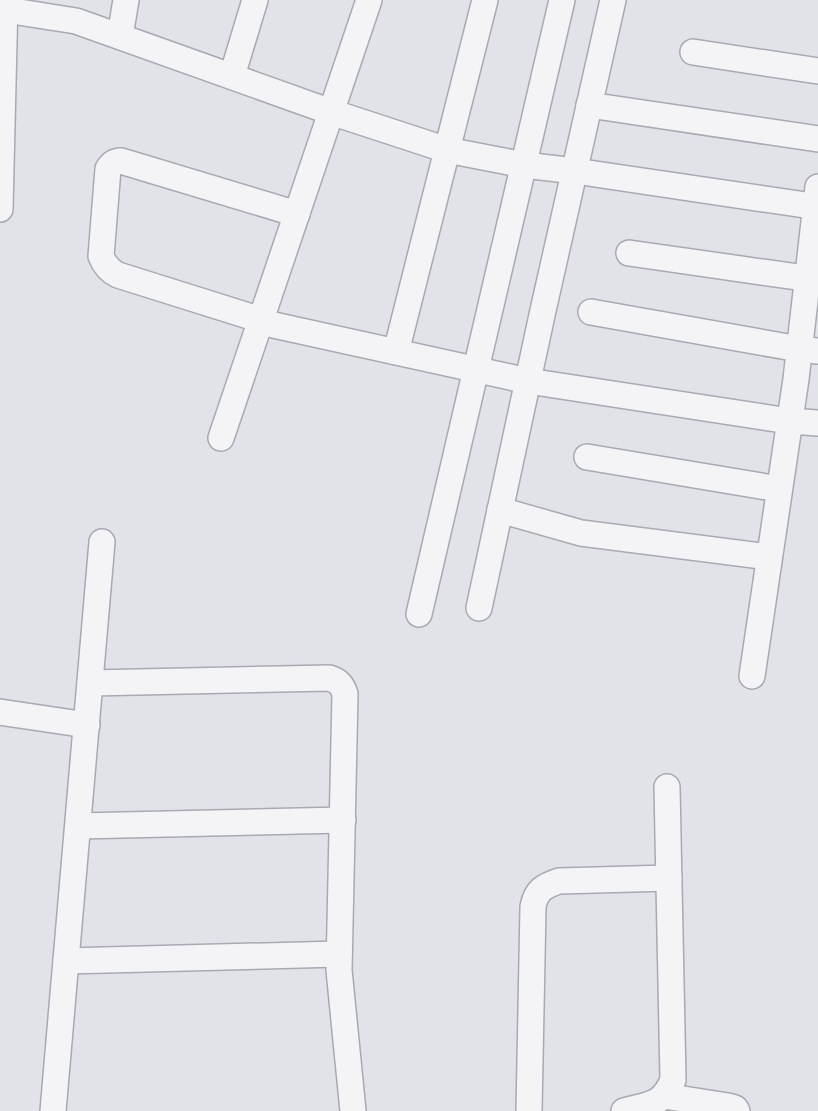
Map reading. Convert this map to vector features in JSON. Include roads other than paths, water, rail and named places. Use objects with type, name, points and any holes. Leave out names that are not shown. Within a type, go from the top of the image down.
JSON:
[{"type":"street","points":[[120,36],[126,0]]},
{"type":"street","points":[[232,76],[255,0]]},
{"type":"street","points":[[221,438],[369,0]]},
{"type":"street","points":[[396,352],[485,0]]},
{"type":"street","points":[[419,614],[562,0]]},
{"type":"street","points":[[479,608],[613,0]]},
{"type":"street","points":[[0,209],[3,6],[76,21],[331,112],[447,150],[524,165],[817,200],[809,350],[789,421],[752,676]]},
{"type":"street","points":[[693,52],[818,71]]},
{"type":"street","points":[[589,105],[818,139]]},
{"type":"street","points":[[297,214],[121,161],[116,162],[110,165],[108,169],[102,256],[112,272],[118,275],[261,321],[528,382],[818,424]]},
{"type":"street","points":[[629,253],[813,279]]},
{"type":"street","points":[[590,312],[809,350]]},
{"type":"street","points":[[587,456],[779,489]]},
{"type":"street","points":[[500,510],[581,533],[769,557]]},
{"type":"street","points":[[53,1111],[102,542]]},
{"type":"street","points":[[90,683],[329,678],[337,680],[342,686],[345,694],[339,970],[353,1111]]},
{"type":"street","points":[[0,712],[87,725]]},
{"type":"street","points":[[624,1111],[657,1101],[667,1093],[673,1080],[667,787]]},
{"type":"street","points":[[78,826],[343,820]]},
{"type":"street","points":[[529,1111],[533,907],[535,896],[544,886],[559,881],[668,878]]},
{"type":"street","points":[[66,961],[339,954]]},
{"type":"street","points":[[664,1096],[728,1106],[735,1108],[737,1111]]}]
